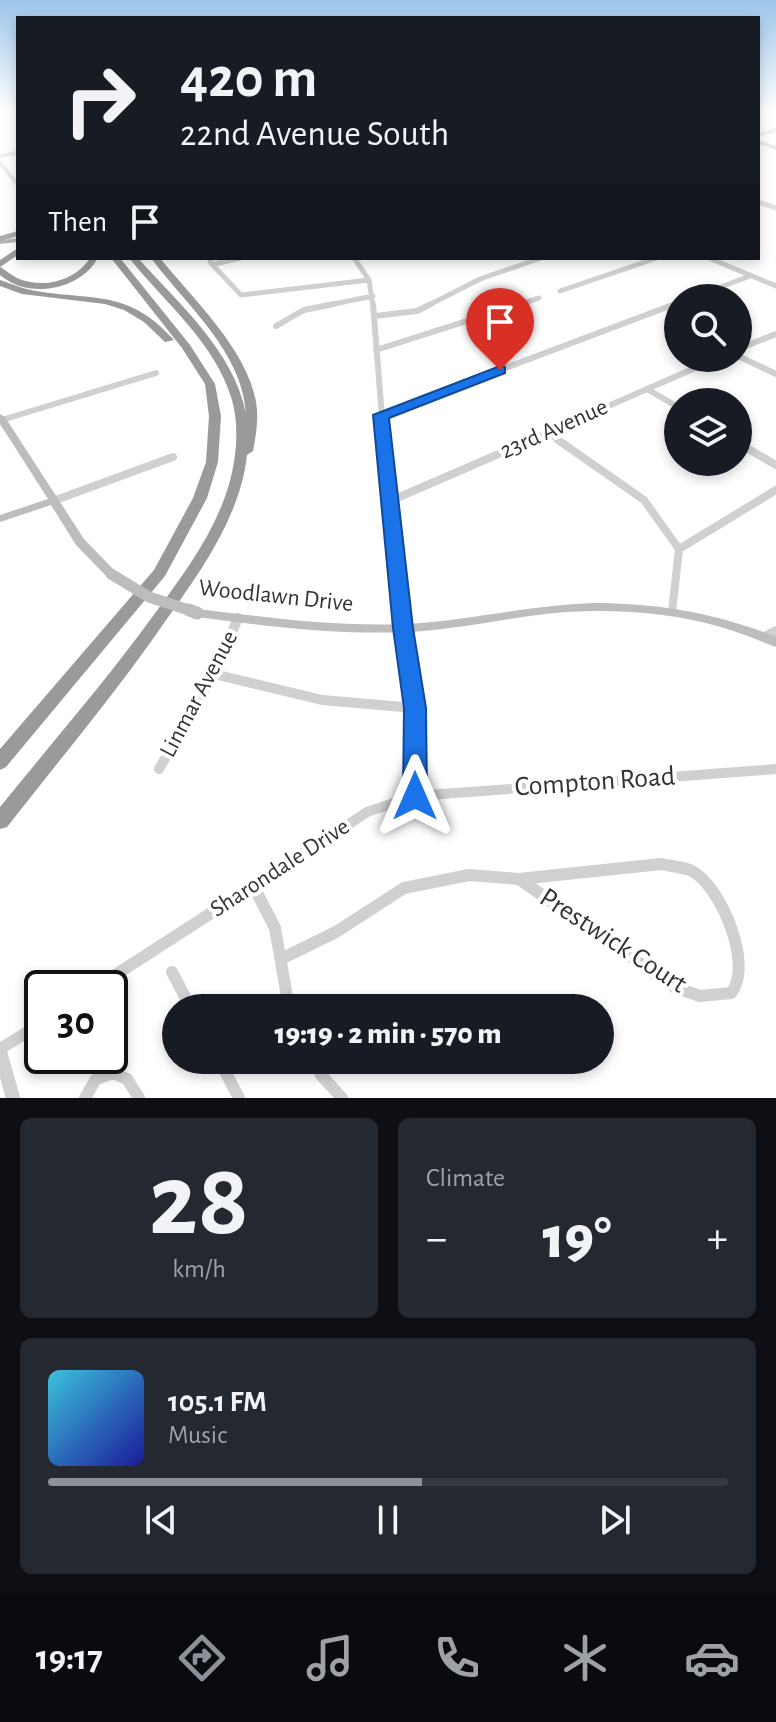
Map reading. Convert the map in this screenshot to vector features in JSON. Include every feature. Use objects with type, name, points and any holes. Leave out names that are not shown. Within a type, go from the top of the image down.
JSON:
[{"type":"highway","points":[[0,254],[2,243]]},
{"type":"highway","points":[[16,253],[0,267],[16,283],[50,284],[84,273],[93,260]]},
{"type":"highway","points":[[0,762],[160,573],[200,498],[212,462],[215,416],[210,384],[186,347],[117,260]]},
{"type":"highway","points":[[135,260],[205,343],[230,380],[238,402],[241,426],[230,500]]},
{"type":"highway","points":[[146,260],[224,347]]},
{"type":"highway","points":[[0,821],[134,655],[194,570],[243,470],[252,424],[250,397],[241,375],[224,347],[157,260]]},
{"type":"highway","points":[[0,283],[42,294],[107,300],[145,316],[172,344],[202,385],[215,416]]},
{"type":"main road","name":"Woodlawn Drive","points":[[1,419],[80,542],[111,574],[149,597],[197,613],[403,628],[569,608],[672,612],[772,636]]},
{"type":"main road","points":[[0,519],[53,501]]},
{"type":"street","points":[[0,163],[16,183]]},
{"type":"street","points":[[355,260],[369,280],[373,296],[381,415],[403,628],[415,708],[415,796]]},
{"type":"street","points":[[375,316],[417,311],[480,279],[535,260]]},
{"type":"street","points":[[560,291],[651,260]]},
{"type":"street","points":[[714,260],[776,286]]},
{"type":"street","points":[[214,261],[241,295],[369,280]]},
{"type":"street","points":[[728,284],[751,275]]},
{"type":"street","points":[[276,326],[304,310],[373,296]]},
{"type":"street","points":[[376,350],[539,298]]},
{"type":"street","points":[[381,415],[664,308]]},
{"type":"street","points":[[752,343],[776,334]]},
{"type":"street","points":[[752,363],[776,374]]},
{"type":"street","name":"23rd Avenue","points":[[390,501],[686,372]]},
{"type":"street","points":[[1,419],[156,373]]},
{"type":"street","points":[[647,389],[664,399]]},
{"type":"street","points":[[547,432],[644,500],[679,549],[672,612]]},
{"type":"street","points":[[752,451],[776,465]]},
{"type":"street","points":[[53,501],[173,457]]},
{"type":"street","points":[[679,549],[776,490]]},
{"type":"street","name":"Linmar Avenue","points":[[159,769],[214,674],[238,618]]},
{"type":"street","points":[[214,674],[322,700],[415,708]]},
{"type":"street","name":"Compton Road","points":[[415,796],[776,769]]},
{"type":"street","name":"Sharondale Drive","points":[[123,970],[367,812],[415,796]]},
{"type":"street","name":"Prestwick Court","points":[[281,959],[336,932],[404,888],[469,875],[519,879],[661,864],[692,871],[717,895],[738,952],[741,969],[737,986],[731,993],[700,996],[674,987],[519,879]]},
{"type":"street","points":[[254,887],[275,928],[287,994]]},
{"type":"street","points":[[172,972],[184,994]]},
{"type":"street","points":[[13,1098],[0,1051],[24,1035]]},
{"type":"street","points":[[85,1098],[96,1079],[113,1073],[127,1079],[139,1098]]},
{"type":"street","points":[[226,1074],[239,1098]]},
{"type":"street","points":[[321,1074],[342,1098]]},
{"type":"route","points":[[415,796],[415,708],[403,628],[381,415],[500,370]]}]
